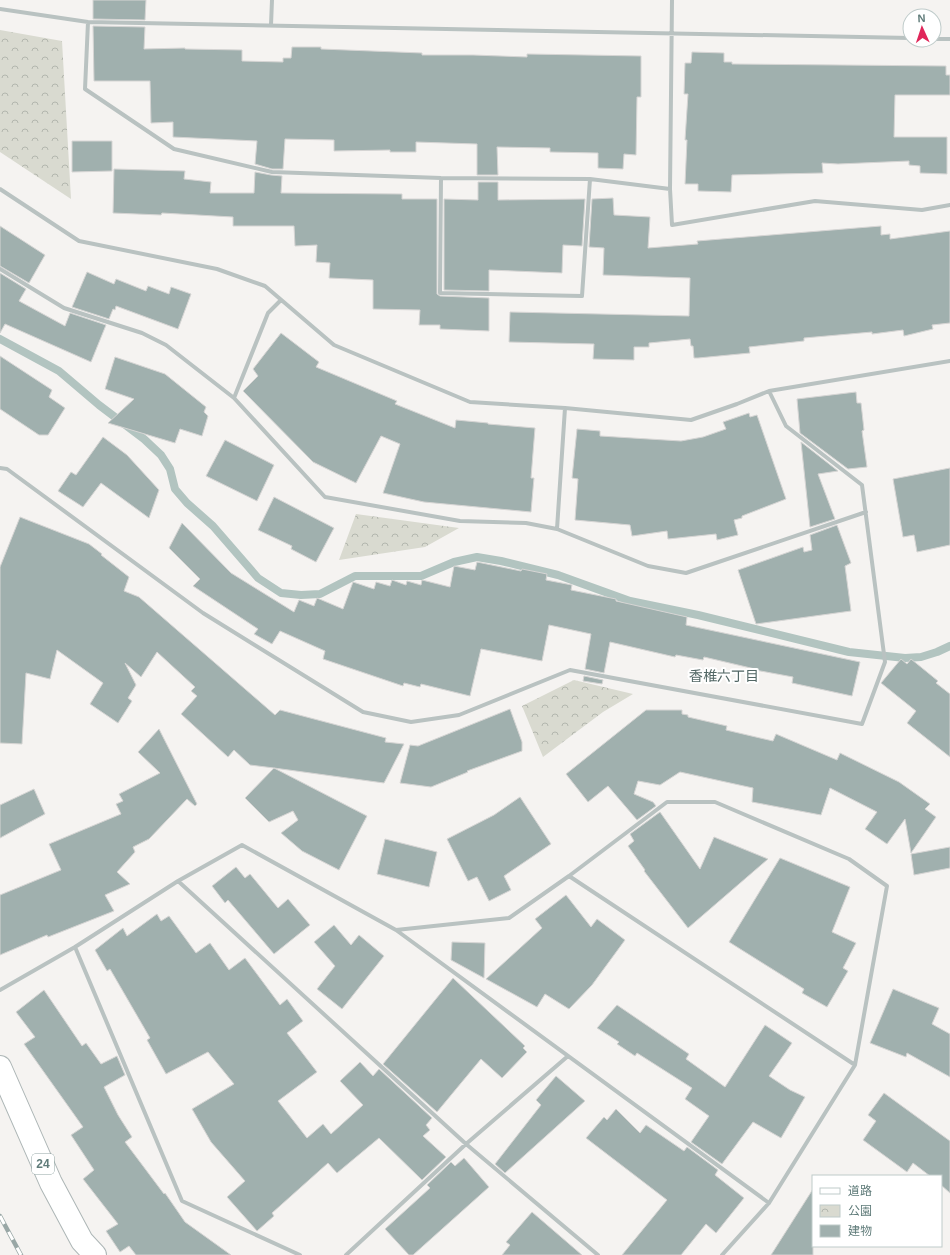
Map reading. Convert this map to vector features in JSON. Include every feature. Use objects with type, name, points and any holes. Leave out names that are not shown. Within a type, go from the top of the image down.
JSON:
[{"type":"main road","name":"24","points":[[0,1067],[51,1183],[82,1241],[95,1255]]},
{"type":"street","points":[[271,25],[272,0]]},
{"type":"street","points":[[672,0],[670,189],[672,225],[815,201],[922,210],[950,205]]},
{"type":"street","points":[[0,9],[88,22],[902,38]]},
{"type":"street","points":[[88,22],[85,89],[174,149],[272,172],[441,178],[590,179],[670,189]]},
{"type":"street","points":[[441,178],[440,293],[582,296],[590,179]]},
{"type":"street","points":[[0,189],[79,241],[217,269],[265,286],[334,345],[470,402],[565,408],[691,420],[738,404],[769,391],[950,361]]},
{"type":"street","points":[[0,269],[64,308],[142,333],[166,345],[234,398],[325,497],[460,522],[526,523],[557,529],[648,566],[686,573],[866,512]]},
{"type":"street","points":[[234,398],[268,313],[281,300]]},
{"type":"street","points":[[0,468],[7,469],[203,613],[363,712],[411,722],[459,715],[570,670],[862,724],[885,662],[862,485],[786,426],[769,391]]},
{"type":"street","points":[[557,529],[565,408]]},
{"type":"street","points":[[396,930],[509,918],[569,876],[667,802],[715,802],[849,859],[887,886],[855,1065],[769,1204],[722,1255]]},
{"type":"street","points":[[0,990],[75,947],[178,881],[242,845],[396,930],[769,1204]]},
{"type":"street","points":[[569,876],[855,1065]]},
{"type":"street","points":[[178,881],[466,1144],[598,1255]]},
{"type":"street","points":[[75,947],[182,1201],[300,1255]]},
{"type":"street","points":[[346,1255],[466,1144],[568,1056]]},
{"type":"green space","points":[[0,30],[62,41],[71,199],[0,152]]},
{"type":"green space","points":[[356,514],[459,528],[425,547],[339,560]]},
{"type":"green space","points":[[574,680],[633,694],[603,712],[543,757],[522,706]]},
{"type":"building","points":[[93,0],[146,0],[145,20],[93,19]]},
{"type":"building","points":[[93,26],[145,27],[144,49],[185,48],[242,50],[242,61],[283,62],[283,58],[291,58],[292,47],[321,47],[321,49],[422,53],[422,55],[527,57],[527,54],[641,56],[641,97],[637,97],[636,155],[624,154],[623,169],[598,168],[598,153],[550,152],[550,148],[497,147],[498,175],[477,175],[477,144],[416,142],[416,152],[390,152],[390,150],[334,151],[334,140],[285,139],[283,169],[272,169],[255,164],[257,141],[173,137],[173,122],[151,123],[150,81],[94,81]]},
{"type":"building","points":[[692,52],[724,53],[724,62],[732,62],[732,64],[946,66],[946,75],[950,75],[950,95],[895,95],[894,137],[947,137],[947,174],[920,173],[920,166],[909,165],[909,161],[838,164],[822,163],[823,173],[732,175],[731,192],[698,191],[698,184],[685,184],[687,140],[685,140],[688,94],[684,94],[685,63],[691,63]]},
{"type":"building","points":[[72,141],[112,141],[112,171],[72,172]]},
{"type":"building","points":[[114,169],[185,171],[184,179],[211,182],[210,193],[254,193],[255,172],[282,176],[281,193],[402,194],[402,199],[437,199],[437,294],[440,296],[489,298],[489,331],[440,329],[440,325],[419,325],[420,310],[373,309],[373,280],[329,278],[330,263],[316,262],[317,245],[295,246],[294,226],[233,226],[233,217],[162,213],[161,215],[113,213]]},
{"type":"building","points":[[478,182],[498,182],[498,200],[585,199],[582,246],[563,245],[562,273],[489,270],[489,291],[444,290],[444,199],[478,200]]},
{"type":"building","points":[[613,198],[614,215],[650,217],[648,248],[698,244],[697,241],[881,226],[881,235],[890,234],[890,239],[950,231],[950,323],[932,325],[933,329],[904,336],[903,330],[872,334],[872,332],[804,338],[804,341],[749,347],[750,353],[698,358],[694,358],[693,346],[691,346],[690,339],[649,343],[649,347],[634,347],[634,360],[593,359],[594,344],[509,342],[510,312],[689,316],[690,278],[603,275],[604,248],[589,247],[592,199]]},
{"type":"building","points":[[0,226],[45,255],[29,283],[0,266]]},
{"type":"building","points":[[87,272],[114,284],[116,279],[146,291],[148,286],[169,294],[171,287],[191,294],[178,329],[116,306],[115,310],[113,309],[109,319],[72,307]]},
{"type":"building","points":[[0,273],[26,289],[19,301],[65,326],[70,313],[106,325],[91,362],[5,324],[0,333]]},
{"type":"building","points":[[281,333],[319,362],[316,367],[397,401],[395,404],[455,428],[456,420],[535,428],[531,478],[534,478],[531,512],[424,502],[383,493],[400,444],[381,436],[356,483],[313,462],[243,391],[258,376],[253,369]]},
{"type":"building","points":[[0,356],[52,390],[49,397],[65,408],[48,435],[39,435],[0,409]]},
{"type":"building","points":[[115,357],[165,374],[206,407],[204,412],[208,416],[202,436],[180,429],[175,443],[108,423],[134,399],[105,389]]},
{"type":"building","points":[[856,392],[857,403],[861,403],[864,430],[862,431],[867,467],[848,469],[800,433],[797,399]]},
{"type":"building","points":[[749,413],[750,417],[757,415],[786,499],[734,520],[738,535],[717,540],[716,534],[668,539],[667,531],[632,536],[630,525],[575,520],[578,479],[572,478],[577,429],[600,431],[600,436],[681,441],[703,437],[726,429],[723,422]]},
{"type":"building","points":[[103,437],[127,455],[159,490],[149,518],[101,483],[83,507],[58,491],[71,472],[76,475]]},
{"type":"building","points":[[225,440],[274,465],[257,501],[206,476]]},
{"type":"building","points":[[801,442],[838,471],[818,474],[835,519],[810,527]]},
{"type":"building","points":[[950,468],[950,545],[917,552],[914,535],[903,537],[893,479]]},
{"type":"building","points":[[274,497],[334,528],[316,562],[291,549],[292,546],[258,530]]},
{"type":"building","points":[[20,517],[89,544],[102,554],[101,555],[129,577],[124,591],[139,597],[275,715],[280,710],[386,738],[385,742],[404,744],[384,783],[250,765],[234,750],[228,757],[181,714],[197,696],[191,691],[195,687],[157,652],[141,677],[125,663],[136,685],[128,698],[132,701],[118,723],[90,704],[103,683],[57,650],[50,679],[26,673],[22,744],[0,743],[0,567]]},
{"type":"building","points":[[182,523],[231,573],[294,612],[299,600],[314,606],[317,598],[343,609],[353,582],[374,589],[376,582],[390,586],[392,580],[406,585],[407,581],[421,585],[422,580],[450,587],[454,566],[475,570],[477,562],[521,571],[522,569],[547,574],[546,580],[572,585],[571,590],[616,599],[616,601],[687,617],[686,625],[860,662],[852,696],[792,683],[793,677],[755,670],[704,657],[703,660],[676,655],[675,657],[610,642],[604,673],[585,669],[591,634],[549,625],[542,661],[481,649],[470,696],[421,684],[420,687],[404,683],[403,686],[323,659],[325,651],[280,631],[272,644],[254,634],[258,629],[193,586],[200,579],[169,548]]},
{"type":"building","points":[[837,525],[851,563],[845,566],[851,611],[756,624],[738,570],[803,547],[804,552],[812,550],[810,535]]},
{"type":"building","points":[[901,659],[907,664],[911,659],[938,681],[936,683],[950,694],[950,757],[907,723],[916,711],[881,683]]},
{"type":"building","points":[[584,676],[603,680],[602,684],[583,681]]},
{"type":"building","points":[[510,709],[522,742],[522,751],[467,771],[468,772],[431,787],[400,783],[410,745],[418,746]]},
{"type":"building","points":[[646,710],[682,710],[682,714],[688,715],[688,717],[727,726],[726,730],[773,741],[776,734],[837,760],[840,753],[899,782],[930,804],[925,809],[936,817],[911,853],[905,819],[887,844],[865,829],[877,812],[830,788],[821,815],[752,802],[753,788],[680,772],[660,785],[638,781],[634,794],[653,802],[656,806],[637,820],[608,786],[588,802],[566,774]]},
{"type":"building","points":[[159,729],[197,804],[195,806],[187,799],[149,839],[133,847],[135,852],[117,872],[130,884],[105,895],[114,911],[48,937],[47,935],[0,955],[0,895],[61,870],[49,844],[121,814],[116,804],[123,801],[119,794],[160,773],[138,752]]},
{"type":"building","points":[[274,768],[367,816],[339,870],[302,851],[281,833],[298,820],[293,811],[269,822],[245,798]]},
{"type":"building","points":[[34,789],[45,814],[0,838],[0,805]]},
{"type":"building","points":[[520,797],[551,844],[504,876],[511,890],[489,901],[477,877],[468,881],[447,839],[494,815]]},
{"type":"building","points":[[660,812],[700,869],[714,837],[768,859],[688,928],[644,871],[645,870],[628,846],[634,841],[630,834]]},
{"type":"building","points":[[385,839],[437,852],[429,887],[377,874]]},
{"type":"building","points":[[950,847],[950,868],[914,875],[911,854]]},
{"type":"building","points":[[780,858],[850,887],[832,932],[856,943],[843,968],[848,971],[827,1007],[802,993],[804,989],[729,942]]},
{"type":"building","points":[[236,867],[245,878],[250,874],[278,908],[288,899],[310,925],[274,954],[228,900],[225,903],[212,886]]},
{"type":"building","points":[[566,895],[591,927],[597,919],[625,940],[592,985],[569,1009],[545,994],[537,1007],[486,979],[542,928],[535,919]]},
{"type":"building","points":[[157,914],[161,921],[169,916],[196,953],[210,943],[229,970],[245,958],[280,1005],[287,999],[303,1021],[287,1033],[317,1072],[278,1101],[307,1138],[323,1124],[331,1134],[363,1105],[340,1081],[360,1062],[373,1076],[379,1069],[432,1118],[426,1125],[430,1130],[423,1136],[446,1157],[422,1180],[379,1138],[337,1173],[328,1163],[272,1213],[274,1216],[257,1231],[227,1197],[245,1181],[211,1142],[192,1109],[234,1084],[208,1052],[166,1074],[147,1040],[150,1038],[110,969],[107,971],[95,950],[123,928],[127,936]]},
{"type":"building","points":[[334,925],[351,945],[359,935],[384,956],[342,1009],[317,989],[335,966],[314,942]]},
{"type":"building","points":[[452,942],[485,943],[484,978],[451,960]]},
{"type":"building","points":[[453,978],[525,1046],[523,1048],[527,1052],[502,1078],[481,1059],[437,1112],[383,1064]]},
{"type":"building","points":[[893,989],[939,1008],[932,1024],[950,1034],[950,1077],[907,1053],[906,1057],[870,1043]]},
{"type":"building","points":[[44,990],[82,1046],[86,1043],[101,1064],[117,1056],[125,1075],[104,1087],[118,1115],[132,1137],[125,1142],[164,1194],[165,1193],[185,1222],[231,1255],[136,1255],[129,1246],[120,1252],[106,1231],[118,1224],[83,1179],[94,1170],[71,1135],[83,1127],[24,1044],[35,1037],[16,1012]]},
{"type":"building","points":[[617,1005],[689,1054],[686,1059],[725,1087],[765,1025],[792,1043],[769,1076],[790,1090],[805,1097],[781,1138],[753,1122],[722,1164],[691,1142],[709,1116],[685,1099],[692,1088],[637,1053],[635,1056],[617,1044],[619,1042],[597,1028]]},
{"type":"building","points":[[556,1076],[585,1101],[505,1173],[495,1164],[541,1105],[536,1100]]},
{"type":"building","points":[[884,1093],[950,1141],[950,1193],[942,1186],[942,1175],[929,1175],[913,1163],[907,1172],[863,1140],[876,1121],[868,1115]]},
{"type":"building","points":[[616,1109],[640,1133],[646,1125],[684,1151],[687,1147],[718,1170],[715,1175],[744,1198],[716,1233],[706,1224],[681,1255],[622,1255],[667,1200],[586,1138],[604,1117],[607,1120]]},
{"type":"building","points":[[464,1158],[489,1187],[413,1255],[409,1255],[385,1229],[430,1188],[427,1185],[451,1162],[455,1166]]},
{"type":"building","points":[[812,1191],[813,1255],[771,1255]]},
{"type":"building","points":[[532,1212],[582,1255],[502,1255],[510,1245],[506,1242]]},
{"type":"waterway","points":[[0,339],[59,371],[99,405],[144,439],[161,455],[170,469],[175,489],[187,503],[213,526],[258,578],[281,593],[301,595],[320,594],[355,576],[421,576],[454,562],[477,557],[501,561],[558,575],[630,601],[698,615],[849,652],[905,658],[921,657],[950,646]]},
{"type":"railway","points":[[0,1216],[21,1255]]},
{"type":"district","name":"香椎六丁目","points":[[724,676]]}]
